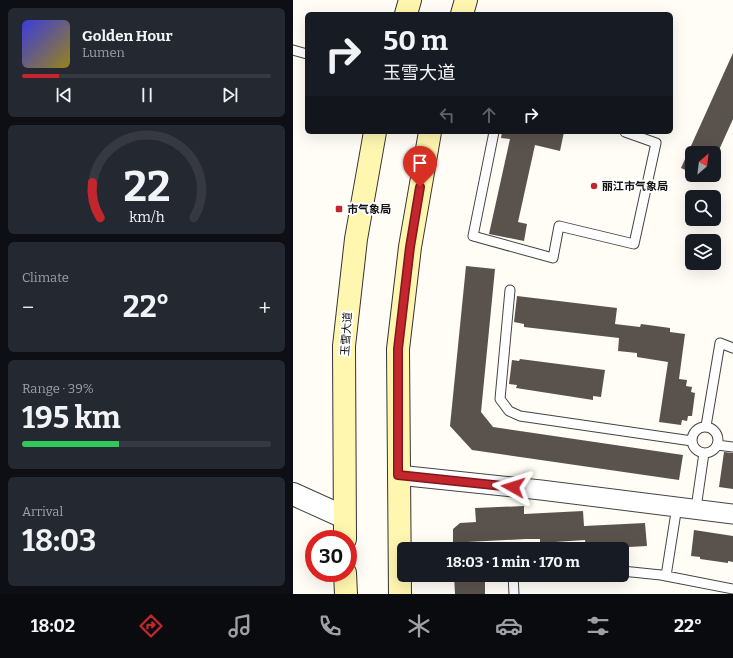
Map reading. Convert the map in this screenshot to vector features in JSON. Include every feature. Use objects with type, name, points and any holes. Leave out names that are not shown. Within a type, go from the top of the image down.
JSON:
[{"type":"main road","points":[[407,12],[410,0]]},
{"type":"main road","points":[[463,12],[466,0]]},
{"type":"main road","name":"玉雪大道","points":[[345,530],[344,346],[356,240],[375,134]]},
{"type":"main road","points":[[400,594],[398,349],[410,247],[430,134]]},
{"type":"main road","points":[[345,582],[346,594]]},
{"type":"street","points":[[398,475],[697,508],[733,514]]},
{"type":"street","points":[[293,494],[344,517]]},
{"type":"lane","points":[[293,50],[305,53]]},
{"type":"lane","points":[[494,134],[473,236],[553,258],[559,226],[634,244],[656,143],[631,134]]},
{"type":"lane","points":[[510,290],[500,399],[509,411],[520,416],[692,441]]},
{"type":"lane","points":[[706,426],[719,343],[733,348]]},
{"type":"lane","points":[[706,426],[716,432],[719,437],[717,445],[712,451],[704,453],[697,451],[692,441],[694,432],[697,428],[706,426]]},
{"type":"lane","points":[[717,445],[733,447]]},
{"type":"lane","points":[[697,508],[704,453]]},
{"type":"lane","points":[[666,576],[677,506]]},
{"type":"lane","points":[[629,572],[666,576],[733,589]]},
{"type":"lane","points":[[513,582],[514,594]]},
{"type":"building","points":[[733,53],[733,119],[721,146],[691,146]]},
{"type":"building","points":[[502,134],[564,134],[560,151],[535,145],[518,222],[527,224],[524,241],[489,234],[510,139],[501,138]]},
{"type":"building","points":[[685,159],[685,170],[681,168]]},
{"type":"building","points":[[466,266],[495,269],[481,412],[493,427],[683,455],[679,480],[472,450],[450,426]]},
{"type":"building","points":[[517,296],[617,308],[615,324],[640,327],[641,324],[670,328],[670,332],[685,334],[679,379],[687,380],[686,386],[692,387],[691,392],[695,393],[692,416],[688,416],[687,421],[682,420],[681,425],[659,422],[668,362],[637,357],[637,353],[618,351],[619,338],[524,327],[524,324],[514,322]]},
{"type":"building","points":[[520,359],[605,370],[601,397],[593,396],[593,400],[516,388],[517,385],[509,384],[512,360],[519,361]]},
{"type":"building","points":[[724,452],[733,453],[733,489],[719,487]]},
{"type":"building","points":[[524,506],[524,514],[583,511],[584,526],[645,523],[647,546],[629,547],[629,542],[585,542],[585,540],[540,542],[540,539],[453,542],[453,529],[460,523],[476,522],[475,508]]},
{"type":"building","points":[[694,530],[733,536],[733,562],[728,561],[728,563],[700,559],[700,557],[691,556]]},
{"type":"building","points":[[454,582],[485,582],[485,594],[455,594]]},
{"type":"place","name":"丽江市气象局","points":[[594,186]]},
{"type":"place","name":"市气象局","points":[[339,209]]},
{"type":"route","points":[[420,187],[410,247],[398,349],[398,475],[513,487]]}]
